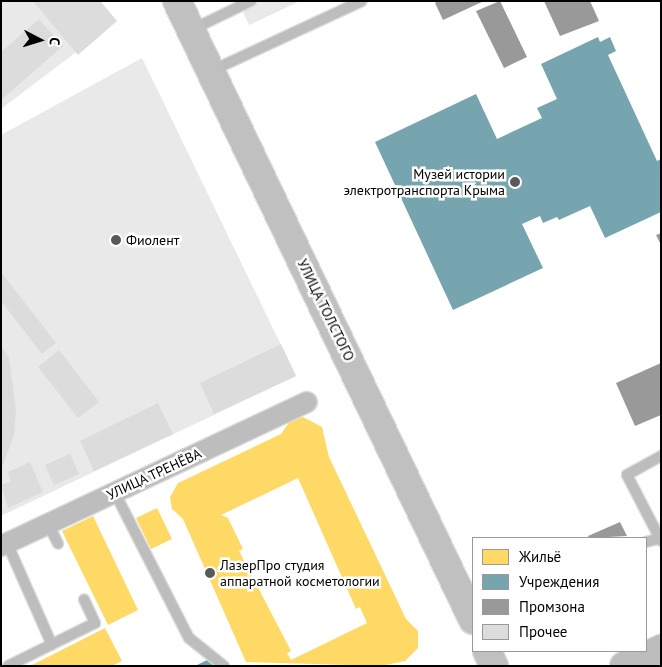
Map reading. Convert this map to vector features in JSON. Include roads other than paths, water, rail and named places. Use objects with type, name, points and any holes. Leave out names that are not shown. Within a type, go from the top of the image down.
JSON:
[{"type":"main road","name":"УЛИЦА ТОЛСТОГО","points":[[177,1],[472,618]]},
{"type":"main road","points":[[624,666],[661,649]]},
{"type":"main road","points":[[487,652],[494,666]]},
{"type":"street","name":"УЛИЦА ТРЕНЁВА","points":[[4,544],[307,402]]},
{"type":"lane","points":[[190,30],[251,1]]},
{"type":"lane","points":[[210,72],[362,1]]},
{"type":"lane","points":[[647,542],[660,539],[627,475],[661,456]]},
{"type":"lane","points":[[115,493],[189,638],[224,666]]},
{"type":"lane","points":[[48,524],[58,544]]},
{"type":"lane","points":[[4,544],[52,644]]},
{"type":"lane","points":[[8,666],[95,623],[84,599]]},
{"type":"place","name":"Музей истории электротранспорта Крыма","points":[[515,182]]},
{"type":"place","name":"Фиолент","points":[[116,240]]},
{"type":"place","name":"ЛазерПро студия аппаратной косметологии","points":[[210,573]]}]
